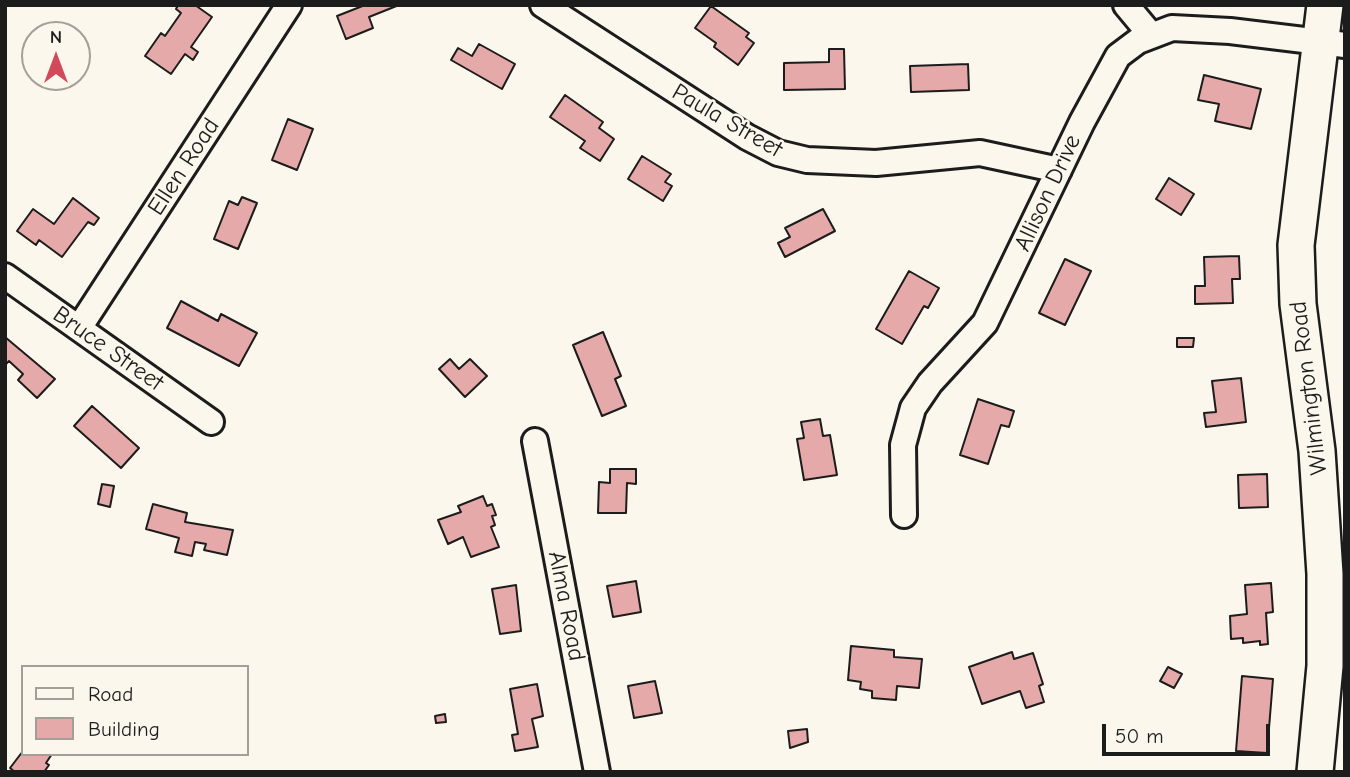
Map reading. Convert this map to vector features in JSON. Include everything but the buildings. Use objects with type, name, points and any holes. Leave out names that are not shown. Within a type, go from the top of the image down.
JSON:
[{"type":"main road","name":"Wilmington Road","points":[[1315,772],[1325,666],[1325,574],[1317,451],[1298,304],[1296,245],[1332,44],[1325,5]]},
{"type":"street","name":"Ellen Road","points":[[79,328],[289,5]]},
{"type":"street","name":"Paula Street","points":[[543,5],[747,137],[778,153],[807,160],[865,163],[980,153],[1059,170]]},
{"type":"street","points":[[1126,5],[1151,35]]},
{"type":"street","name":"Allison Drive","points":[[904,515],[903,445],[913,408],[930,383],[985,323],[1111,65],[1127,48],[1151,35],[1172,28],[1200,28],[1332,44]]},
{"type":"street","name":"Bruce Street","points":[[5,276],[211,422]]},
{"type":"street","name":"Alma Road","points":[[535,440],[597,772]]}]
